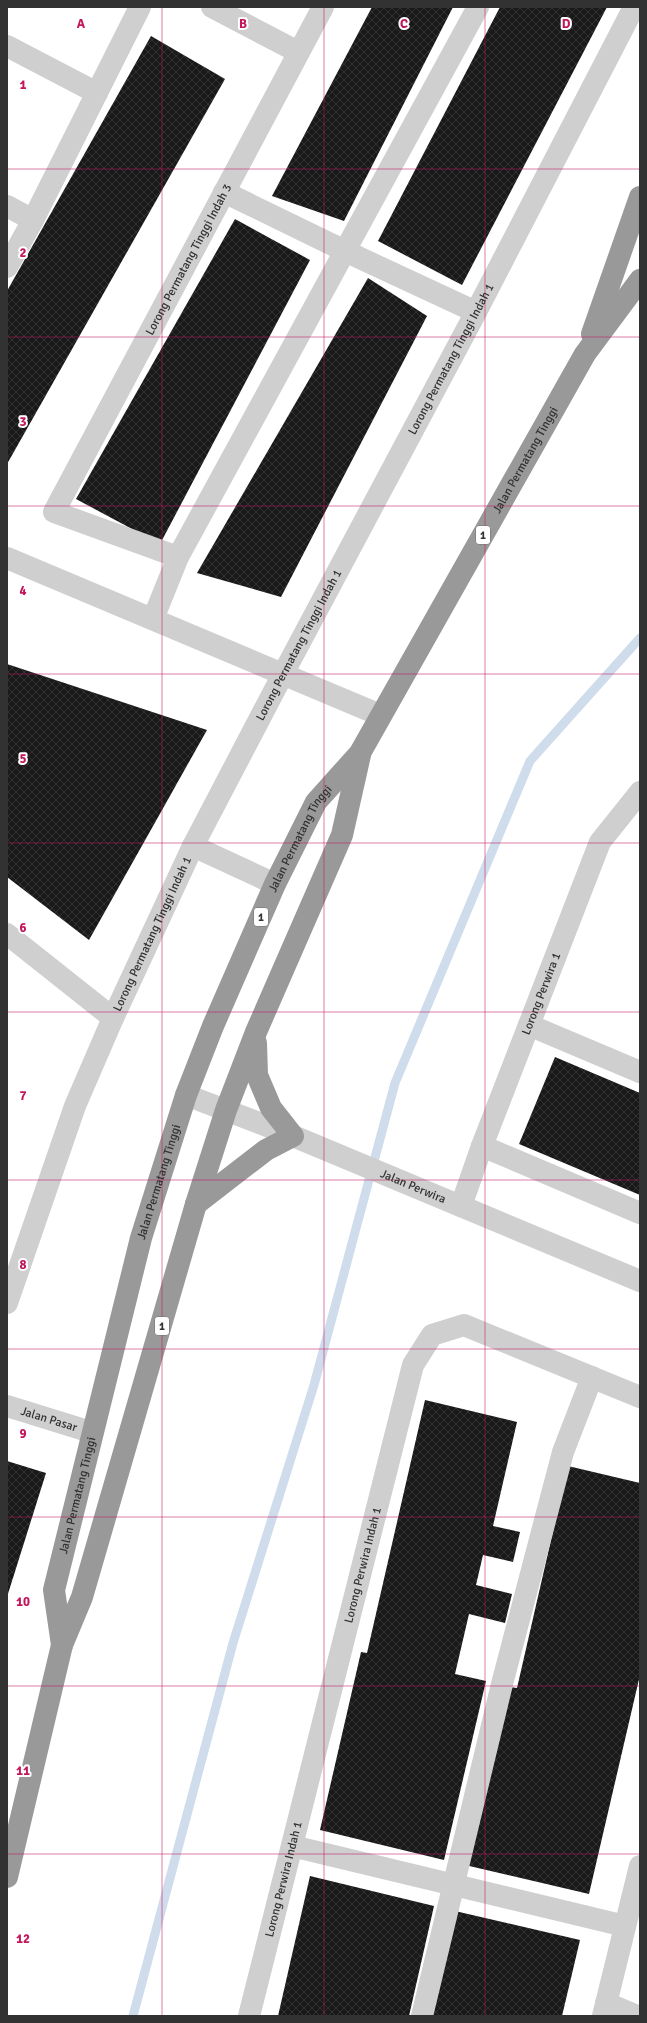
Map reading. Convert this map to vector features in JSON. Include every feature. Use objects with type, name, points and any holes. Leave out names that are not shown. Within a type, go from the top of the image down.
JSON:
[{"type":"highway","name":"Jalan Permatang Tinggi","points":[[585,354],[640,196]]},
{"type":"highway","name":"Jalan Permatang Tinggi","points":[[62,1645],[54,1590],[92,1432],[141,1238],[186,1095],[213,1026],[276,884],[316,802],[360,753],[380,715],[585,354],[640,280]]},
{"type":"highway","name":"Jalan Permatang Tinggi","points":[[7,1877],[62,1645],[82,1597],[196,1204],[226,1110],[256,1032],[342,835],[360,753]]},
{"type":"highway","points":[[196,1204],[266,1150],[293,1136],[271,1108],[257,1075],[256,1032]]},
{"type":"street","points":[[7,267],[33,220],[140,7]]},
{"type":"street","points":[[212,7],[298,52]]},
{"type":"street","name":"Lorong Permatang Tinggi Indah 3","points":[[178,557],[54,512],[323,7]]},
{"type":"street","points":[[153,619],[178,557],[478,7]]},
{"type":"street","name":"Lorong Permatang Tinggi Indah 1","points":[[7,1304],[75,1106],[113,1018],[193,846],[476,312],[634,7]]},
{"type":"street","points":[[7,46],[97,93]]},
{"type":"street","points":[[224,192],[345,251],[476,312]]},
{"type":"street","points":[[7,206],[33,220]]},
{"type":"street","points":[[7,558],[380,715]]},
{"type":"street","name":"Lorong Perwira 1","points":[[461,1206],[482,1146],[600,842],[640,792]]},
{"type":"street","points":[[193,846],[276,884]]},
{"type":"street","points":[[7,934],[113,1018]]},
{"type":"street","points":[[529,1025],[640,1072]]},
{"type":"street","name":"Jalan Perwira","points":[[186,1095],[293,1136],[640,1281]]},
{"type":"street","points":[[482,1146],[640,1213]]},
{"type":"street","name":"Lorong Perwira Indah 1","points":[[249,2016],[413,1365],[432,1335],[464,1324],[640,1397]]},
{"type":"street","points":[[422,2016],[502,1684],[562,1452],[592,1377]]},
{"type":"street","name":"Jalan Pasar","points":[[7,1406],[92,1432]]},
{"type":"street","points":[[292,1846],[625,1926]]},
{"type":"street","points":[[637,2016],[605,2010],[639,1871]]},
{"type":"building","points":[[372,7],[453,7],[344,221],[272,196]]},
{"type":"building","points":[[500,7],[607,7],[462,285],[378,241]]},
{"type":"building","points":[[151,36],[225,79],[7,464],[7,291]]},
{"type":"building","points":[[235,219],[310,260],[160,544],[76,499]]},
{"type":"building","points":[[368,278],[427,316],[281,597],[197,573]]},
{"type":"building","points":[[7,664],[207,730],[89,940],[7,877]]},
{"type":"building","points":[[555,1057],[640,1093],[640,1195],[519,1144]]},
{"type":"building","points":[[425,1400],[517,1422],[493,1526],[520,1532],[513,1562],[483,1555],[476,1585],[512,1594],[505,1623],[469,1614],[455,1674],[486,1681],[444,1860],[320,1830],[361,1652],[367,1653]]},
{"type":"building","points":[[7,1461],[46,1473],[7,1597]]},
{"type":"building","points":[[568,1466],[640,1483],[640,1675],[589,1894],[465,1865],[510,1687],[517,1688]]},
{"type":"building","points":[[310,1876],[434,1906],[409,2016],[278,2016]]},
{"type":"building","points":[[455,1911],[580,1940],[562,2016],[431,2016]]},
{"type":"waterway","points":[[133,2016],[233,1643],[314,1385],[395,1083],[530,761],[640,638]]}]
